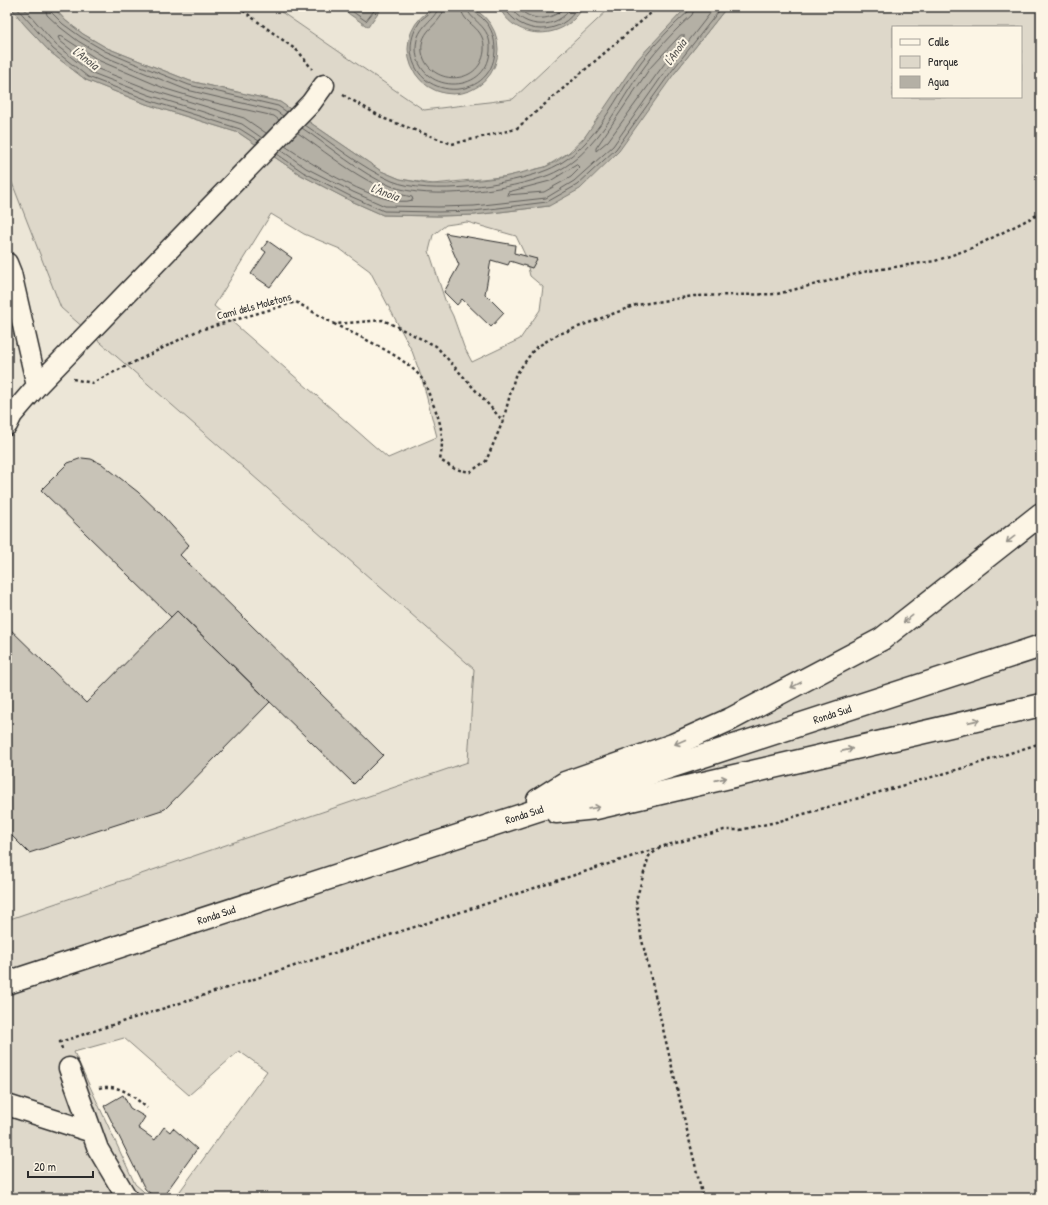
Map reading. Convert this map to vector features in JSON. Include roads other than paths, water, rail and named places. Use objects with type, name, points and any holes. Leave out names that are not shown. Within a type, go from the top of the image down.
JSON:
[{"type":"highway","points":[[513,817],[565,783],[673,745],[731,719],[882,639],[1041,514]]},
{"type":"highway","name":"Ronda Sud","points":[[7,983],[1041,646]]},
{"type":"highway","points":[[513,817],[596,808],[1041,705]]},
{"type":"street","points":[[7,425],[12,415],[43,380],[311,103],[324,85]]},
{"type":"street","points":[[7,263],[43,380]]},
{"type":"street","points":[[69,1068],[98,1149],[127,1198]]},
{"type":"street","points":[[7,1105],[92,1132]]},
{"type":"water","points":[[444,4],[462,4],[478,11],[491,24],[498,40],[498,58],[491,74],[478,87],[462,94],[444,94],[428,87],[415,74],[408,58],[408,40],[415,24],[428,11]]},
{"type":"water","name":"l'Anoia","points":[[11,7],[53,7],[66,21],[83,34],[107,48],[190,81],[280,102],[381,171],[400,179],[427,184],[448,184],[504,177],[545,167],[557,161],[573,150],[584,138],[638,59],[681,13],[688,7],[727,7],[674,74],[619,151],[580,189],[549,206],[475,215],[438,216],[383,215],[349,200],[301,175],[239,133],[146,104],[86,80],[50,52],[23,23]]},
{"type":"water","points":[[339,7],[382,7],[368,27]]},
{"type":"water","points":[[499,7],[583,7],[575,18],[565,26],[553,31],[541,33],[528,31],[517,27],[507,18]]}]
